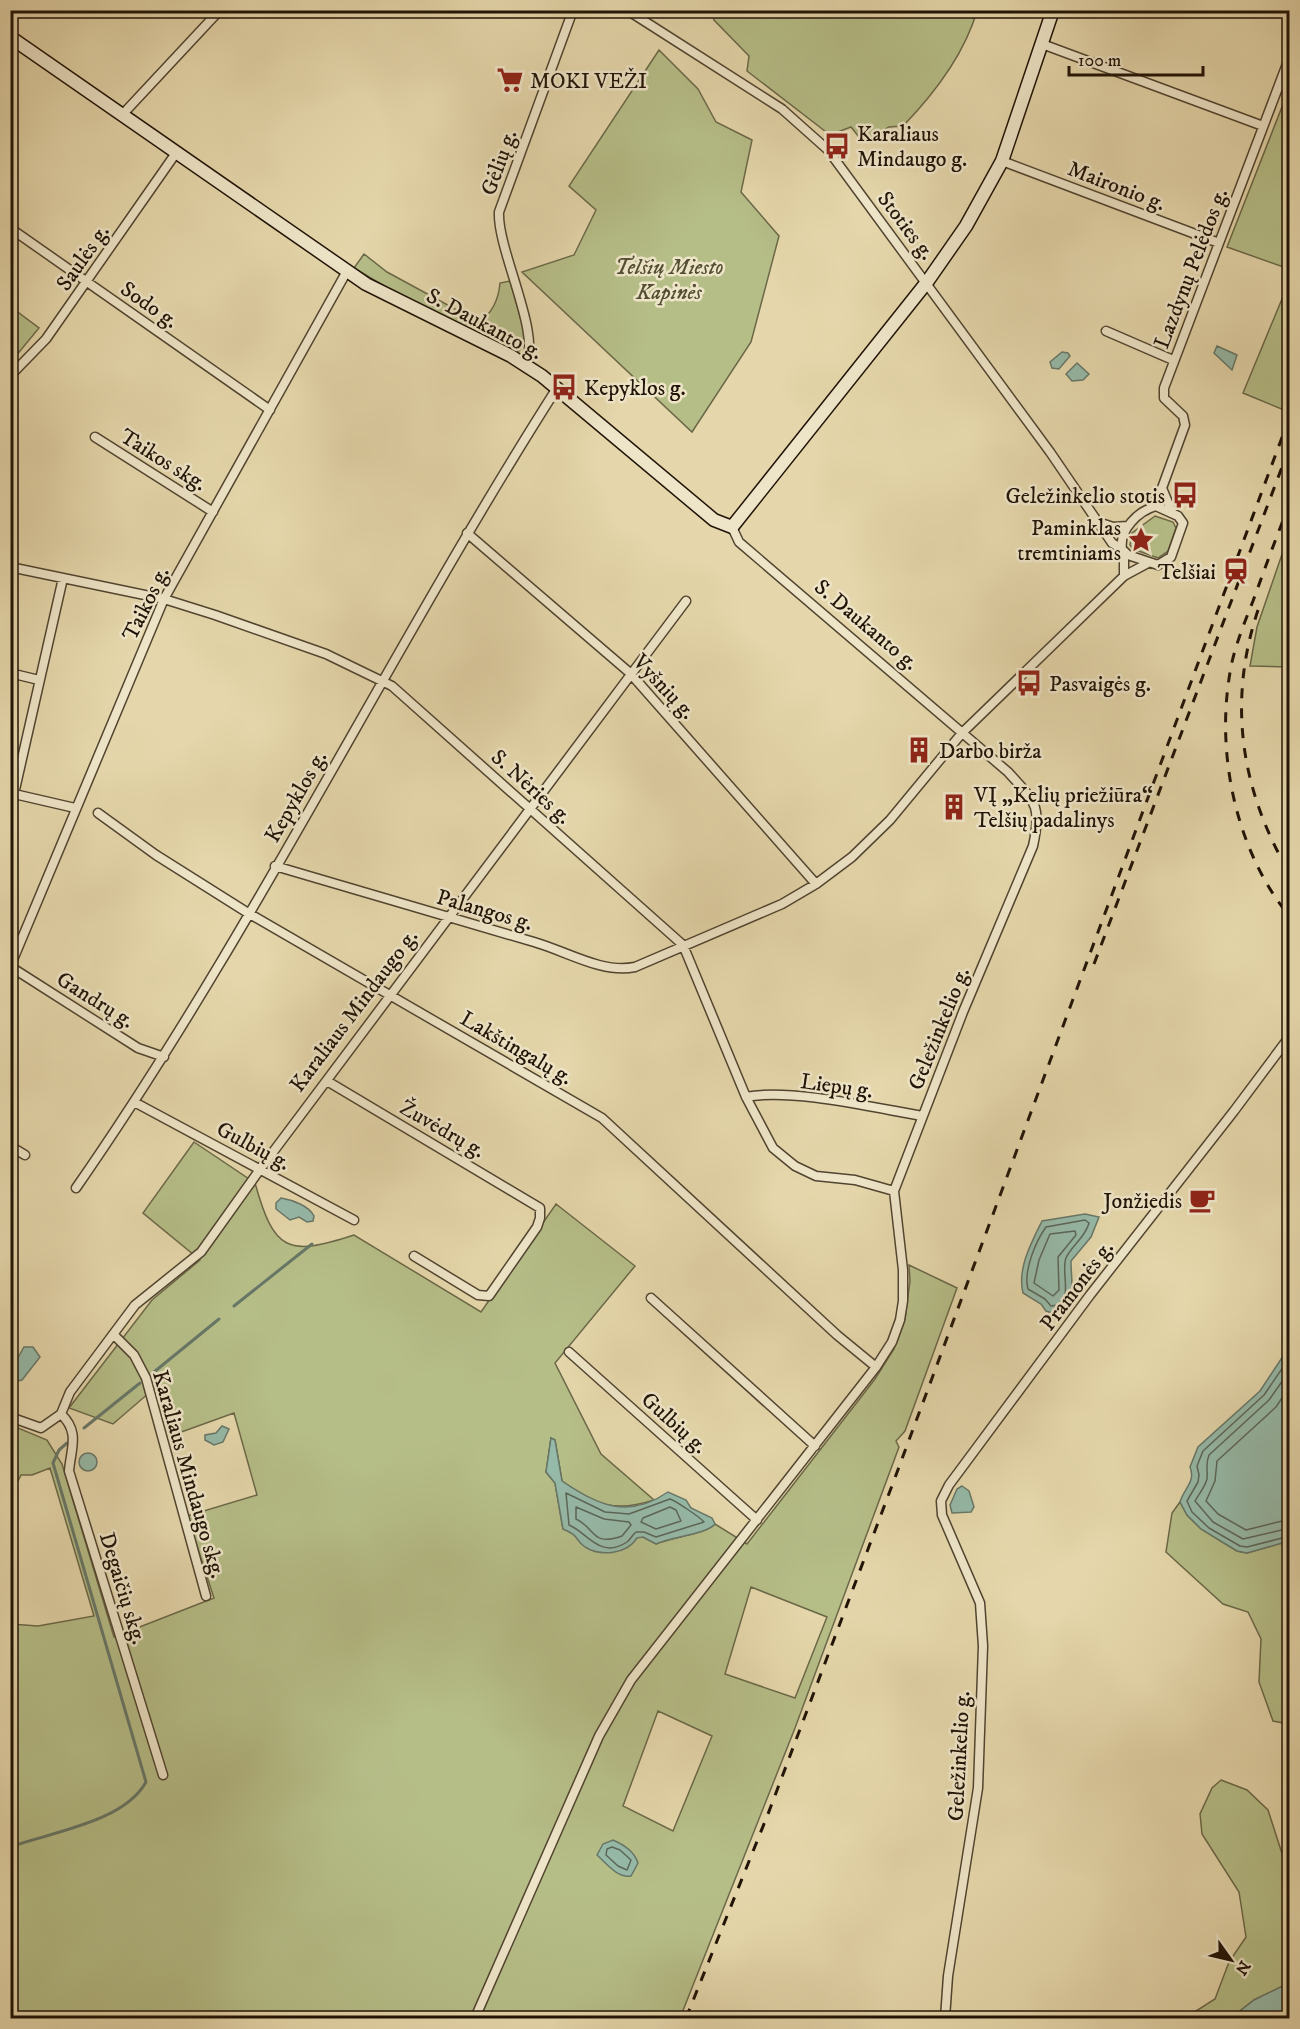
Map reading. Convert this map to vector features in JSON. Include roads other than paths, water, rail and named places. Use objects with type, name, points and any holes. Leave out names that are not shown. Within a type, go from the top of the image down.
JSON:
[{"type":"main road","points":[[732,527],[927,282],[966,225],[1002,161],[1053,10]]},
{"type":"main road","name":"S. Daukanto g.","points":[[10,37],[347,271],[383,293],[525,365],[557,388],[714,520],[732,527]]},
{"type":"street","points":[[122,115],[220,10]]},
{"type":"street","name":"Gėlių g.","points":[[525,365],[531,347],[502,241],[499,212],[573,10]]},
{"type":"street","name":"Stoties g.","points":[[627,10],[782,109],[805,126],[828,150],[927,282],[1112,543],[1123,551]]},
{"type":"street","points":[[1042,44],[1263,126]]},
{"type":"street","name":"Lazdynų Pelėdos g.","points":[[1150,508],[1162,488],[1185,424],[1183,416],[1164,398],[1164,387],[1290,56]]},
{"type":"street","name":"Saulės g.","points":[[10,376],[46,339],[176,153]]},
{"type":"street","name":"Maironio g.","points":[[1002,161],[1220,243]]},
{"type":"street","name":"Sodo g.","points":[[10,228],[270,410]]},
{"type":"street","name":"Taikos g.","points":[[11,967],[75,808],[164,599],[347,271]]},
{"type":"street","points":[[1106,331],[1173,360]]},
{"type":"street","name":"Kepyklos g.","points":[[76,1188],[136,1103],[164,1057],[467,533],[557,388]]},
{"type":"street","name":"Taikos skg.","points":[[95,437],[213,512]]},
{"type":"street","points":[[1123,551],[1148,563],[1163,563],[1171,557],[1183,523],[1173,513],[1162,488]]},
{"type":"street","points":[[1124,576],[1121,541],[1127,526],[1156,506],[1173,513]]},
{"type":"street","points":[[1098,522],[1113,526],[1127,526]]},
{"type":"street","name":"S. Daukanto g.","points":[[732,527],[739,542],[962,733]]},
{"type":"street","name":"Vyšnių g.","points":[[467,533],[630,673],[816,884]]},
{"type":"street","points":[[683,945],[764,912],[816,884],[873,839],[962,733],[1124,576],[1148,563]]},
{"type":"street","name":"S. Nėries g.","points":[[10,567],[164,599],[326,654],[383,681],[404,695],[683,945],[722,1032],[746,1098],[773,1148],[795,1166],[816,1176],[855,1180],[894,1191]]},
{"type":"street","points":[[63,578],[12,794],[75,808]]},
{"type":"street","name":"Karaliaus Mindaugo g.","points":[[62,1414],[70,1392],[135,1305],[201,1252],[261,1168],[686,601]]},
{"type":"street","points":[[10,673],[39,680]]},
{"type":"street","name":"Geležinkelio g.","points":[[475,2019],[599,1736],[631,1680],[815,1446],[876,1367],[892,1342],[900,1320],[903,1301],[903,1270],[894,1191],[922,1116],[1033,846],[1039,819],[1036,808],[1024,789],[962,733]]},
{"type":"street","name":"Lakštingalų g.","points":[[98,813],[156,855],[248,913],[602,1118],[837,1335],[876,1367]]},
{"type":"street","name":"Palangos g.","points":[[275,866],[537,942],[616,969],[635,967],[683,945]]},
{"type":"street","name":"Gandrų g.","points":[[11,967],[138,1048],[164,1057]]},
{"type":"street","name":"Pramonės g.","points":[[941,1501],[949,1485],[1090,1295],[1290,1036]]},
{"type":"street","name":"Žuvėdrų g.","points":[[327,1082],[540,1208],[537,1227],[489,1296],[478,1294],[414,1256]]},
{"type":"street","name":"Liepų g.","points":[[746,1098],[760,1094],[788,1095],[922,1116]]},
{"type":"street","name":"Gulbių g.","points":[[136,1103],[261,1168],[354,1220]]},
{"type":"street","points":[[10,1146],[25,1155]]},
{"type":"street","points":[[651,1298],[815,1446]]},
{"type":"street","name":"Karaliaus Mindaugo skg.","points":[[114,1335],[134,1355],[146,1378],[206,1596]]},
{"type":"street","name":"Gulbių g.","points":[[569,1352],[757,1520]]},
{"type":"street","points":[[10,1416],[41,1428],[62,1414]]},
{"type":"street","name":"Degaičių skg.","points":[[62,1414],[72,1428],[75,1438],[69,1471],[163,1775]]},
{"type":"street","name":"Geležinkelio g.","points":[[941,1501],[947,1531],[980,1604],[983,1634],[977,1799],[950,1966],[945,2019]]},
{"type":"water","points":[[1217,346],[1237,355],[1232,370],[1214,353]]},
{"type":"water","points":[[1062,352],[1070,356],[1059,369],[1052,368],[1050,362]]},
{"type":"water","points":[[1077,363],[1089,374],[1083,380],[1072,381],[1066,374]]},
{"type":"water","points":[[281,1198],[305,1206],[312,1212],[313,1221],[307,1222],[299,1217],[290,1220],[276,1209],[276,1203]]},
{"type":"water","points":[[1085,1214],[1099,1217],[1091,1237],[1071,1261],[1072,1290],[1070,1296],[1055,1314],[1046,1311],[1041,1304],[1023,1293],[1023,1265],[1030,1247],[1042,1221]]},
{"type":"water","points":[[24,1347],[33,1347],[40,1357],[22,1380],[13,1382],[11,1370]]},
{"type":"water","points":[[1289,1347],[1289,1541],[1247,1553],[1237,1551],[1201,1529],[1187,1515],[1180,1502],[1191,1481],[1190,1467],[1198,1447],[1260,1391]]},
{"type":"water","points":[[222,1426],[229,1429],[223,1442],[214,1445],[205,1440],[205,1435],[216,1433]]},
{"type":"water","points":[[551,1438],[555,1440],[562,1481],[588,1497],[601,1503],[627,1507],[654,1500],[668,1492],[686,1500],[691,1508],[712,1518],[715,1524],[704,1531],[656,1544],[643,1537],[637,1538],[627,1548],[620,1551],[606,1553],[585,1547],[575,1536],[563,1529],[555,1483],[546,1472]]},
{"type":"water","points":[[88,1453],[94,1456],[97,1462],[94,1468],[88,1471],[82,1468],[79,1462],[82,1456]]},
{"type":"water","points":[[962,1486],[969,1491],[974,1507],[971,1512],[952,1513],[950,1505],[957,1489]]},
{"type":"water","points":[[613,1840],[628,1849],[638,1863],[631,1876],[617,1873],[597,1855],[603,1844]]},
{"type":"water","points":[[1289,1983],[1289,2018],[1231,2018],[1254,2000]]},
{"type":"waterway","points":[[234,1306],[312,1244]]},
{"type":"waterway","points":[[154,1372],[219,1319]]},
{"type":"waterway","points":[[84,1428],[140,1383]]},
{"type":"waterway","points":[[10,1847],[86,1824],[104,1816],[136,1796],[146,1782],[53,1463],[59,1450],[67,1443]]},
{"type":"railway","points":[[686,2018],[768,1814],[896,1475],[1290,416]]},
{"type":"railway","points":[[1094,964],[1290,446]]},
{"type":"railway","points":[[1290,503],[1234,654],[1227,695],[1226,728],[1233,796],[1242,829],[1271,890],[1290,917]]},
{"type":"railway","points":[[1258,610],[1248,645],[1243,679],[1244,746],[1250,779],[1260,811],[1273,843],[1290,874]]},
{"type":"place","name":"MOKI VEŽI","points":[[510,80]]},
{"type":"place","name":"Karaliaus Mindaugo g.","points":[[837,146]]},
{"type":"place","name":"Kepyklos g.","points":[[564,387]]},
{"type":"place","name":"Geležinkelio stotis","points":[[1185,495]]},
{"type":"place","name":"Paminklas tremtiniams","points":[[1141,540]]},
{"type":"place","name":"Telšiai","points":[[1236,571]]},
{"type":"place","name":"Pasvaigės g.","points":[[1029,683]]},
{"type":"place","name":"Darbo birža","points":[[919,750]]},
{"type":"place","name":"VĮ „Kelių priežiūra“ Telšių padalinys","points":[[954,807]]},
{"type":"place","name":"Jonžiedis","points":[[1202,1200]]},
{"type":"park label","name":"Telšių Miesto Kapinės","points":[[669,278]]}]
